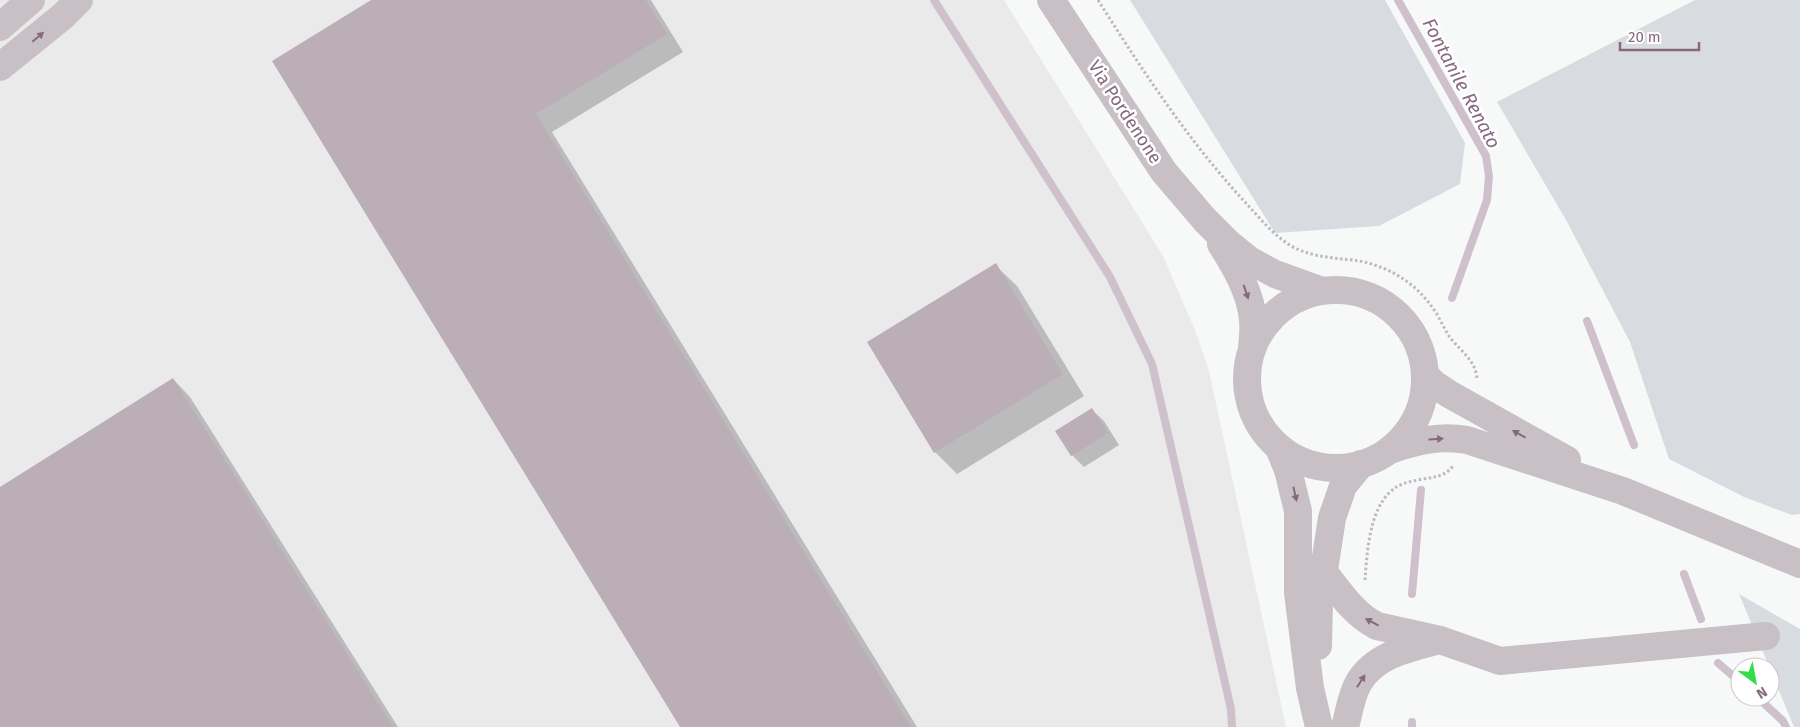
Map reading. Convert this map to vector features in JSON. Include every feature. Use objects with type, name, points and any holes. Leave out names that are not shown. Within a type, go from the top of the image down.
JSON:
[{"type":"street","points":[[0,27],[31,0]]},
{"type":"street","points":[[0,67],[63,16],[79,0]]},
{"type":"street","name":"Via Pordenone","points":[[1051,0],[1164,172],[1205,220],[1228,243],[1249,260],[1276,274],[1322,291]]},
{"type":"street","name":"Via Pordenone","points":[[1205,220],[1233,262],[1244,287],[1254,321],[1252,348],[1246,379],[1250,402],[1255,417],[1263,431],[1279,448],[1299,461],[1314,465],[1338,468],[1361,464],[1376,459],[1389,450],[1401,440],[1415,420],[1423,398],[1425,375],[1423,359],[1414,337],[1395,312],[1376,299],[1361,293],[1338,290],[1322,291],[1299,298],[1279,310],[1263,327],[1252,348]]},
{"type":"street","points":[[1425,375],[1441,389],[1468,406],[1623,491]]},
{"type":"street","points":[[1389,450],[1424,440],[1458,438],[1623,491],[1800,564]]},
{"type":"street","points":[[1279,448],[1288,470],[1298,510],[1298,593],[1308,680],[1319,727]]},
{"type":"street","name":"Via Pordenone","points":[[1323,727],[1318,633],[1323,570],[1337,501],[1344,486],[1361,464]]},
{"type":"street","points":[[1323,570],[1362,617],[1378,626],[1440,640],[1500,661],[1766,636]]},
{"type":"street","points":[[1345,727],[1358,683],[1368,672],[1384,658],[1392,654],[1440,640]]},
{"type":"path","points":[[1098,0],[1148,78],[1214,168],[1282,239],[1297,249],[1312,254],[1355,260],[1388,270],[1404,279],[1426,298],[1448,334],[1476,369],[1477,385],[1468,406]]},
{"type":"path","points":[[1362,617],[1367,550],[1377,511],[1389,492],[1398,486],[1408,482],[1443,475],[1450,470],[1455,463],[1457,455],[1458,438]]},
{"type":"shaded area","points":[[0,0],[1004,0],[1163,256],[1195,330],[1209,371],[1286,727],[0,727]]},
{"type":"shaded area","points":[[1130,0],[1385,0],[1465,143],[1460,184],[1379,226],[1275,233]]},
{"type":"shaded area","points":[[1695,0],[1800,0],[1800,514],[1792,515],[1744,497],[1669,459],[1630,342],[1566,220],[1497,102]]},
{"type":"shaded area","points":[[1739,594],[1800,629],[1800,727],[1794,727],[1780,693],[1780,657],[1765,657]]},
{"type":"building","points":[[371,0],[646,0],[667,34],[536,114],[911,727],[680,727],[272,61]]},
{"type":"building","points":[[996,263],[1063,374],[934,453],[867,342]]},
{"type":"building","points":[[173,378],[393,727],[0,727],[0,487]]},
{"type":"building","points":[[1092,408],[1108,433],[1071,456],[1055,431]]},
{"type":"waterway","points":[[934,0],[1110,277],[1152,364],[1231,709],[1232,727]]},
{"type":"waterway","name":"Fontanile Renato","points":[[1398,0],[1486,156],[1489,176],[1487,200],[1452,298]]},
{"type":"waterway","points":[[1587,321],[1634,445]]},
{"type":"waterway","name":"Fontanile Renato","points":[[1412,594],[1421,490]]},
{"type":"waterway","points":[[1684,574],[1701,619]]},
{"type":"waterway","points":[[1718,663],[1730,673]]},
{"type":"waterway","points":[[1768,707],[1783,721],[1786,727]]},
{"type":"waterway","name":"Fontanile Renato","points":[[1412,722],[1412,727]]}]
